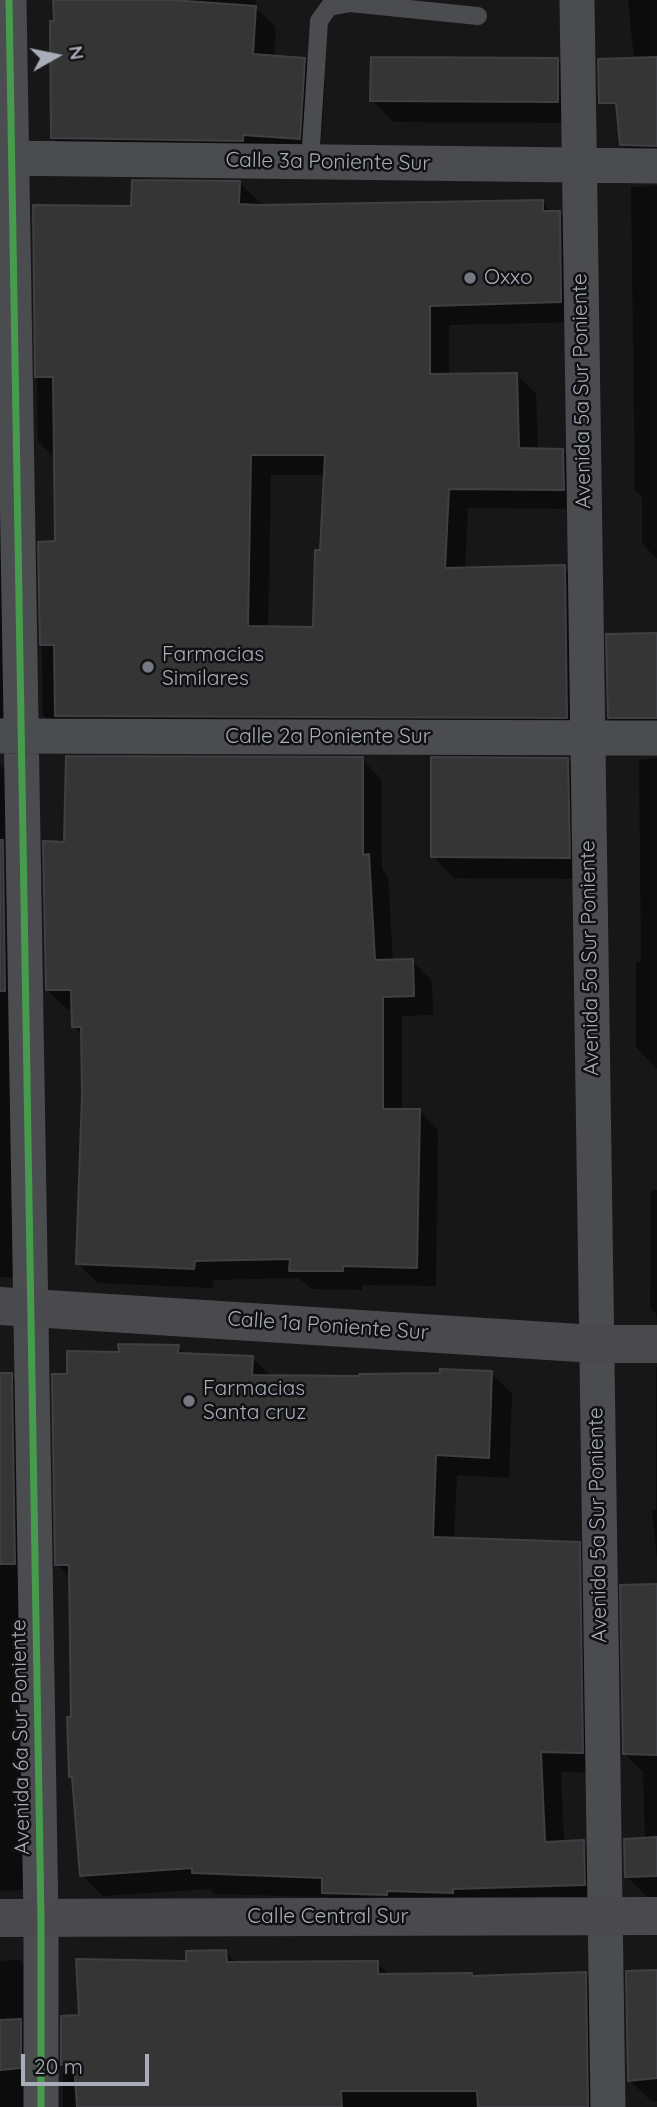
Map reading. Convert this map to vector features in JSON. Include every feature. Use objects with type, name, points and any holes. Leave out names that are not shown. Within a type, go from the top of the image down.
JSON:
[{"type":"main road","name":"Calle 1a Poniente Sur","points":[[16,1306],[595,1344],[657,1344]]},
{"type":"main road","name":"Calle Central Sur","points":[[0,1919],[657,1916]]},
{"type":"street","name":"Avenida 6a Sur Poniente","points":[[9,0],[6,158],[16,1306],[41,1919],[41,2107]]},
{"type":"street","name":"Avenida 5a Sur Poniente","points":[[577,0],[603,1916],[608,2107]]},
{"type":"street","name":"Calle 3a Poniente Sur","points":[[6,158],[657,166]]},
{"type":"street","name":"Calle 2a Poniente Sur","points":[[11,736],[657,738]]},
{"type":"lane","points":[[310,162],[318,21],[329,7],[350,3],[478,16]]},
{"type":"building","points":[[53,0],[172,0],[256,6],[253,54],[305,58],[300,139],[243,135],[243,141],[51,138],[50,21],[54,21]]},
{"type":"building","points":[[371,57],[558,58],[558,102],[370,101]]},
{"type":"building","points":[[657,57],[657,146],[620,145],[616,103],[599,103],[598,59]]},
{"type":"building","points":[[132,180],[240,181],[239,204],[543,200],[543,211],[560,211],[561,302],[430,306],[430,374],[517,373],[519,448],[563,449],[564,490],[449,489],[445,568],[565,565],[567,718],[55,716],[54,645],[40,645],[38,542],[55,541],[53,377],[35,377],[33,205],[131,206]],"holes":[[[251,455],[325,455],[320,550],[315,550],[313,627],[248,626]]]},
{"type":"building","points":[[657,633],[657,718],[608,718],[606,634]]},
{"type":"building","points":[[66,756],[363,757],[363,855],[369,854],[375,960],[413,959],[414,996],[383,997],[383,1109],[420,1109],[417,1268],[343,1266],[343,1271],[289,1271],[290,1259],[195,1261],[194,1269],[76,1264],[82,1095],[81,1027],[72,1027],[71,990],[46,990],[43,841],[64,842]]},
{"type":"building","points":[[431,757],[568,758],[570,858],[431,857]]},
{"type":"building","points":[[0,840],[3,840],[5,991],[0,991]]},
{"type":"building","points":[[118,1344],[179,1345],[178,1353],[253,1356],[252,1375],[359,1376],[440,1373],[440,1369],[492,1371],[489,1458],[436,1455],[433,1537],[580,1542],[583,1753],[541,1752],[545,1842],[584,1840],[585,1885],[453,1889],[453,1893],[387,1891],[387,1895],[322,1893],[322,1878],[192,1873],[192,1868],[80,1876],[72,1777],[69,1777],[69,1565],[55,1565],[52,1374],[67,1374],[67,1351],[119,1352]]},
{"type":"building","points":[[0,1373],[12,1373],[15,1564],[0,1564]]},
{"type":"building","points":[[657,1584],[657,1755],[623,1754],[620,1585]]},
{"type":"building","points":[[657,1837],[657,1876],[625,1877],[624,1839]]},
{"type":"building","points":[[226,1950],[227,1962],[378,1961],[378,1974],[472,1973],[472,1976],[586,1972],[588,2107],[478,2107],[477,2091],[341,2091],[342,2107],[77,2107],[74,2063],[61,2065],[61,2016],[79,2015],[76,1959],[186,1961],[186,1951]]},
{"type":"building","points":[[657,1970],[657,2078],[628,2081],[626,1971]]},
{"type":"building","points":[[21,2019],[21,2068],[0,2070],[0,2020]]},
{"type":"cycle path","points":[[9,0],[41,1919],[41,2107]]},
{"type":"place","name":"Oxxo","points":[[470,278]]},
{"type":"place","name":"Farmacias Similares","points":[[148,667]]},
{"type":"place","name":"Farmacias Santa cruz","points":[[189,1401]]}]
